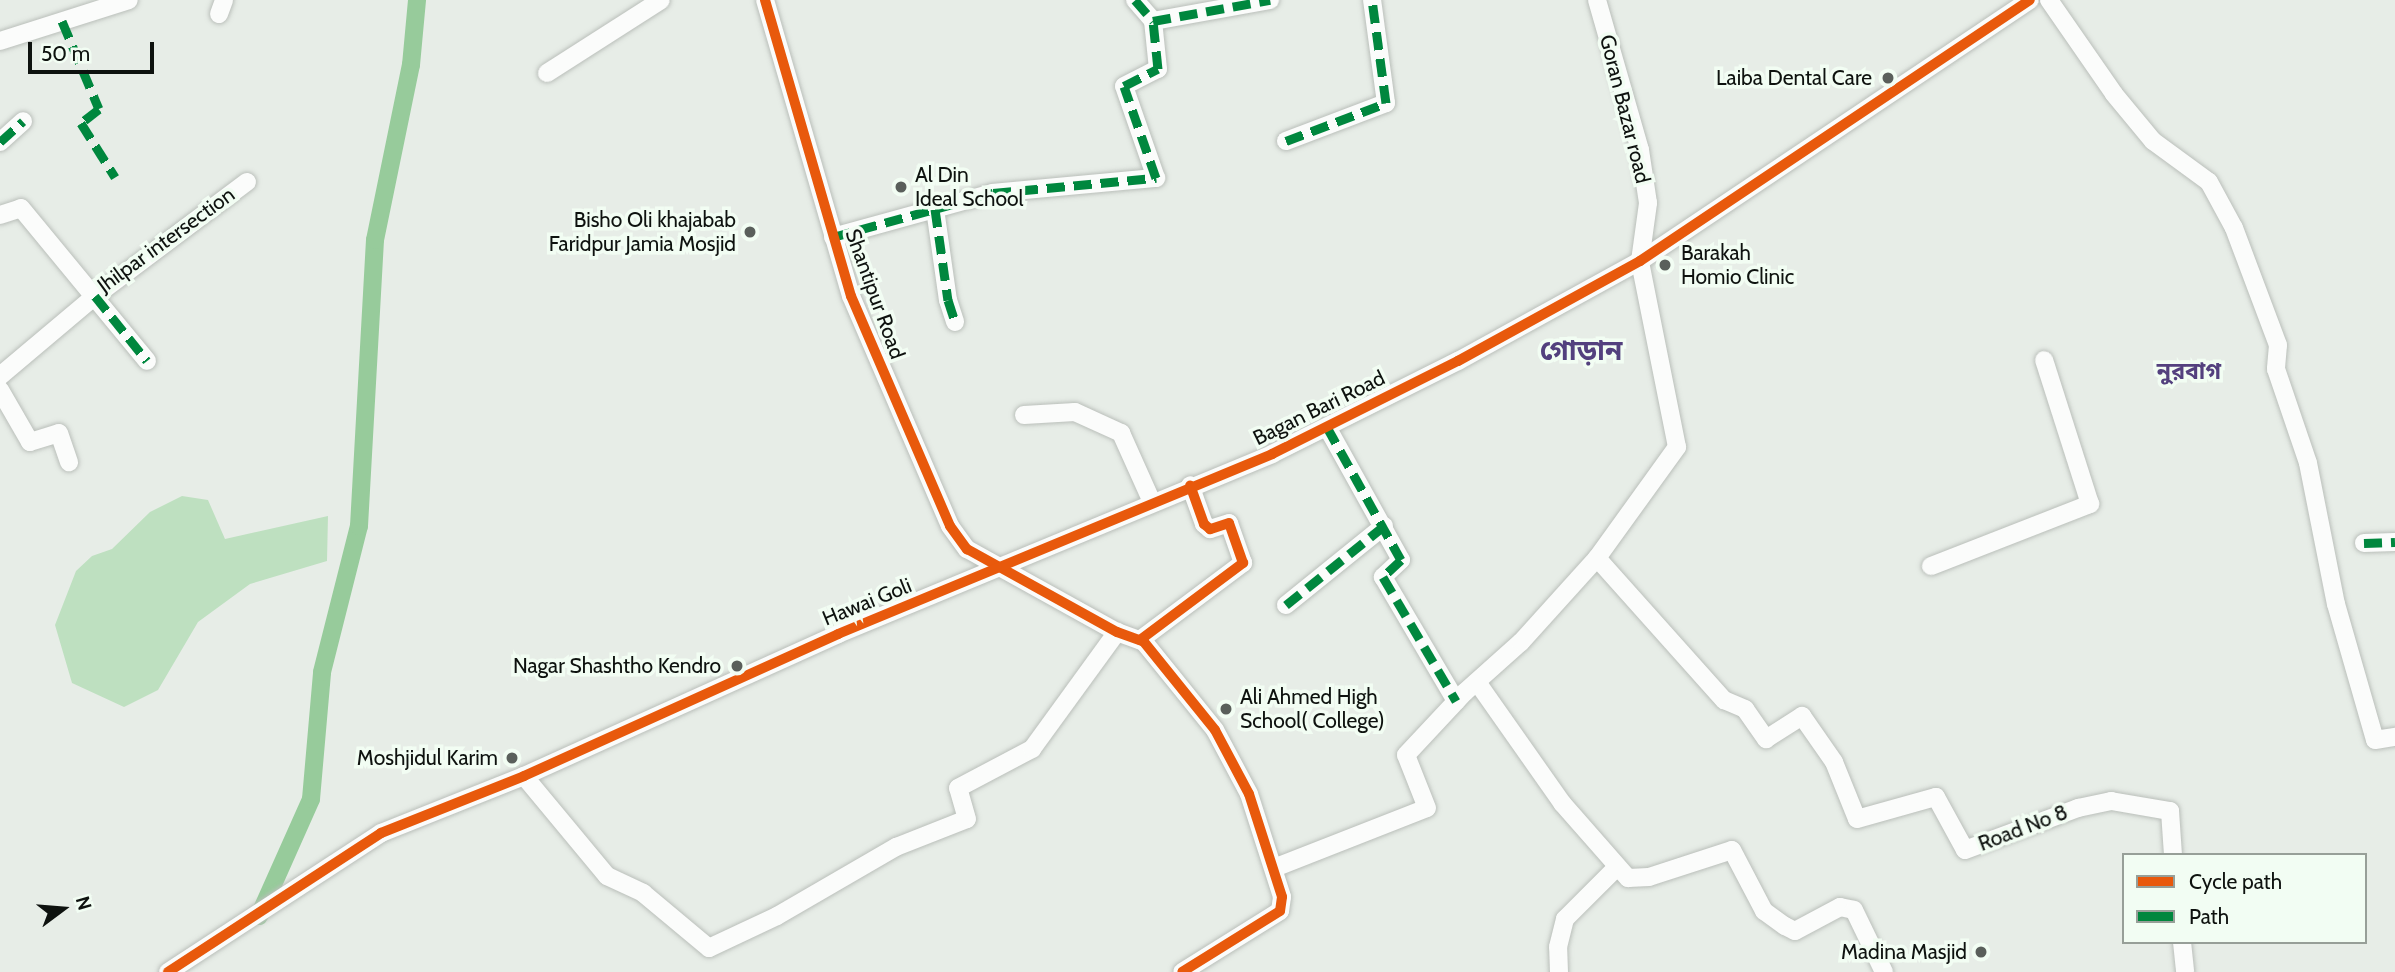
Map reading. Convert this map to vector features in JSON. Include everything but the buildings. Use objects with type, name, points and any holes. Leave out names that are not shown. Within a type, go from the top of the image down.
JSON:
[{"type":"street","points":[[0,41],[129,0]]},
{"type":"street","points":[[547,73],[661,0]]},
{"type":"street","name":"Shantipur Road","points":[[765,0],[851,296],[950,526],[967,549],[1006,567],[1117,632],[1140,640]]},
{"type":"street","points":[[833,237],[993,193],[1156,178],[1124,86],[1158,69],[1153,21],[1135,0]]},
{"type":"street","points":[[1153,21],[1270,0]]},
{"type":"street","points":[[1286,141],[1386,103],[1371,0]]},
{"type":"street","name":"Goran Bazar road","points":[[1274,868],[1427,808],[1406,755],[1456,701],[1521,642],[1597,558],[1677,447],[1640,261],[1648,202],[1640,150],[1597,0]]},
{"type":"street","name":"Bagan Bari Road","points":[[1006,567],[1190,485],[1272,454],[1458,361],[1640,261],[2030,0]]},
{"type":"street","points":[[2049,0],[2114,94],[2153,141],[2209,182],[2234,228],[2278,345],[2276,369],[2308,463],[2336,604],[2375,740],[2395,737]]},
{"type":"street","points":[[0,142],[23,121]]},
{"type":"street","name":"Jhilpar intersection","points":[[0,215],[21,208],[95,296],[247,182]]},
{"type":"street","points":[[935,209],[955,322]]},
{"type":"street","points":[[0,376],[95,296],[147,361]]},
{"type":"street","points":[[1931,566],[2090,503],[2044,360]]},
{"type":"street","points":[[0,390],[30,442],[59,433],[69,461]]},
{"type":"street","points":[[1024,415],[1075,412],[1121,433],[1152,502]]},
{"type":"street","points":[[1326,427],[1384,526],[1401,561],[1383,577],[1456,701]]},
{"type":"street","points":[[1182,972],[1280,911],[1274,868],[1249,793],[1214,730],[1140,640],[1243,562],[1229,523],[1210,529],[1205,524],[1190,485]]},
{"type":"street","points":[[1286,606],[1384,526]]},
{"type":"street","points":[[2364,543],[2395,542]]},
{"type":"street","name":"Road No 8","points":[[1597,558],[1724,700],[1745,709],[1766,739],[1802,716],[1834,762],[1857,819],[1936,797],[1965,850],[2078,808],[2112,800],[2170,811],[2173,853]]},
{"type":"street","name":"Hawai Goli","points":[[168,972],[337,858],[381,833],[524,776],[745,676],[1006,567]]},
{"type":"street","points":[[524,776],[607,876],[643,893],[709,948],[777,916],[896,847],[967,819],[958,788],[1032,749],[1045,735],[1117,632]]},
{"type":"street","points":[[1477,682],[1562,803],[1616,868],[1628,878],[1637,879],[1732,850],[1764,911],[1795,931],[1840,907],[1854,910],[1884,972]]},
{"type":"street","points":[[1559,972],[1558,947],[1565,919],[1616,868]]},
{"type":"street","points":[[2182,944],[2185,972]]},
{"type":"green space","points":[[182,496],[208,500],[225,539],[328,516],[327,561],[250,584],[198,622],[158,690],[124,707],[72,683],[55,625],[76,571],[92,556],[112,549],[150,512]]},
{"type":"waterway","points":[[259,916],[311,799],[322,672],[359,526],[375,240],[411,65],[417,0]]},
{"type":"marked path","points":[[1135,0],[1153,21]]},
{"type":"marked path","points":[[833,237],[993,193],[1156,178],[1124,86],[1158,69],[1153,21],[1270,0]]},
{"type":"marked path","points":[[1286,141],[1386,103],[1372,0]]},
{"type":"marked path","points":[[62,21],[99,109],[81,123],[115,177]]},
{"type":"marked path","points":[[0,142],[23,121]]},
{"type":"marked path","points":[[935,209],[948,300],[955,322]]},
{"type":"marked path","points":[[95,296],[147,361]]},
{"type":"marked path","points":[[1327,427],[1401,560],[1383,577],[1456,701]]},
{"type":"marked path","points":[[1286,605],[1384,526]]},
{"type":"marked path","points":[[2364,543],[2395,542]]},
{"type":"cycle path","points":[[765,0],[851,296],[950,526],[967,549],[1117,632],[1144,642],[1215,730],[1249,794],[1282,897],[1280,911],[1182,972]]},
{"type":"cycle path","points":[[168,972],[381,833],[524,776],[838,634],[1272,454],[1458,361],[1640,261],[2030,0]]},
{"type":"cycle path","points":[[1140,640],[1243,563],[1229,523],[1210,529],[1204,524],[1190,485]]},
{"type":"place","name":"Laiba Dental Care","points":[[1888,78]]},
{"type":"place","name":"Al Din Ideal School","points":[[901,187]]},
{"type":"place","name":"Bisho Oli khajabab Faridpur Jamia Mosjid","points":[[750,232]]},
{"type":"place","name":"Barakah Homio Clinic","points":[[1665,265]]},
{"type":"place","name":"Nagar Shashtho Kendro","points":[[737,666]]},
{"type":"place","name":"Ali Ahmed High School( College)","points":[[1226,709]]},
{"type":"place","name":"Moshjidul Karim","points":[[512,758]]},
{"type":"place","name":"Madina Masjid","points":[[1981,952]]},
{"type":"district","name":"গোড়ান","points":[[1581,350]]},
{"type":"district","name":"নুরবাগ","points":[[2189,371]]}]
